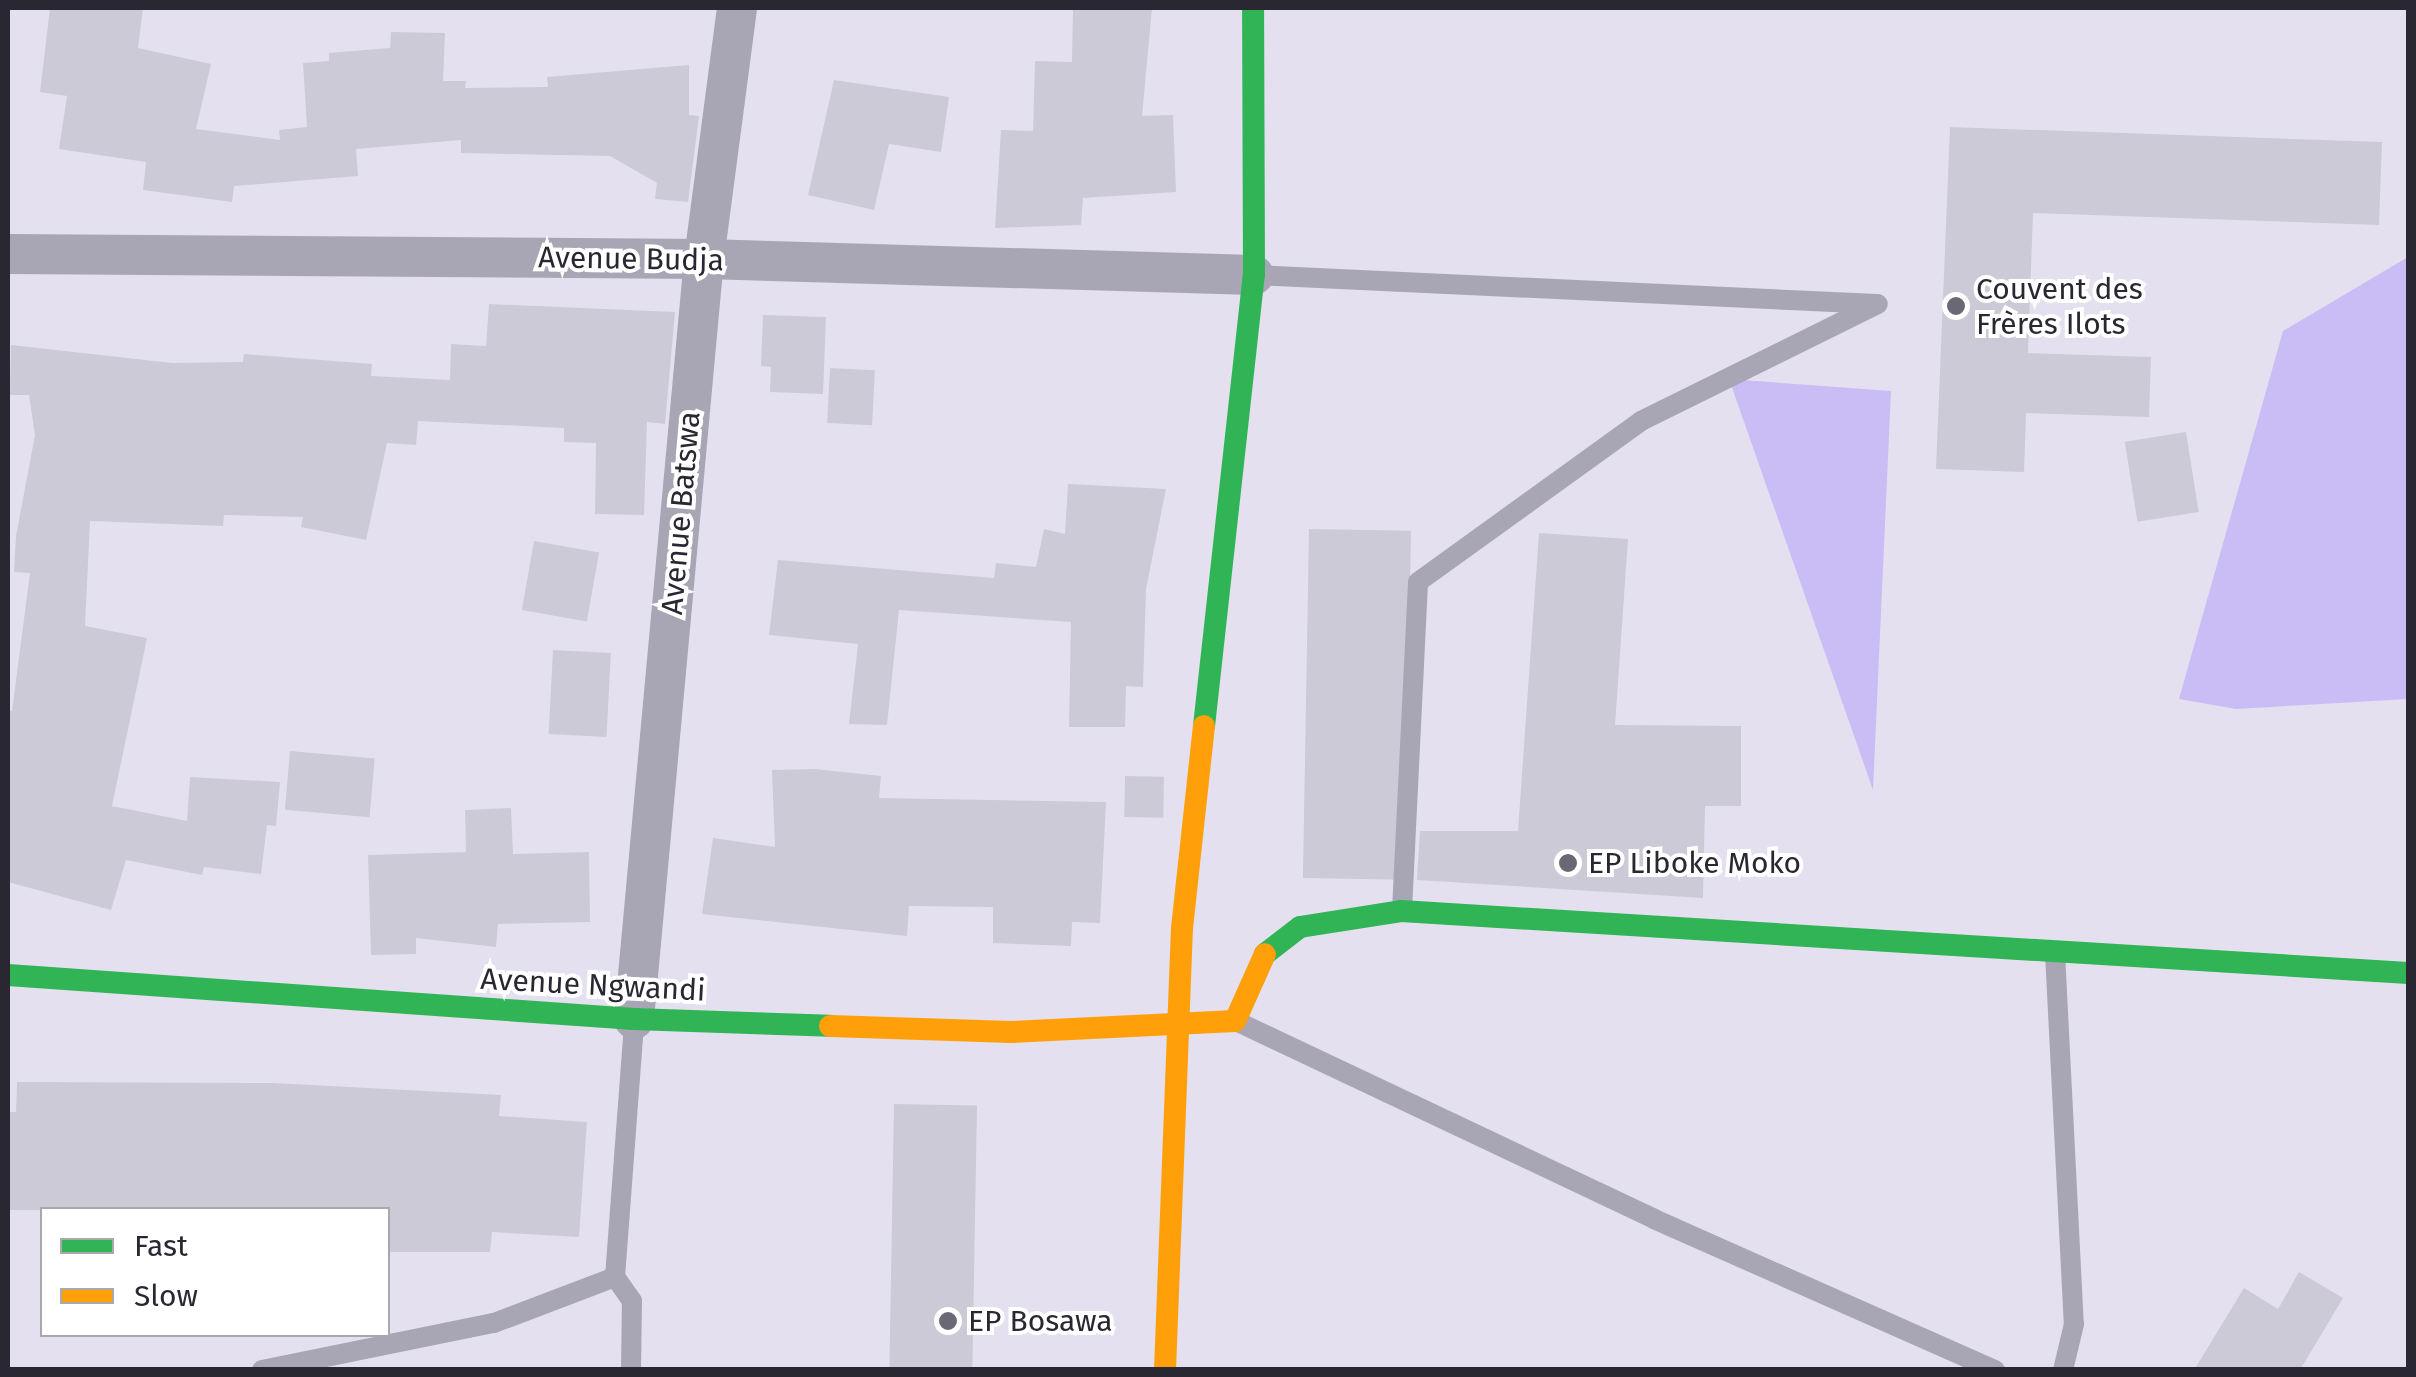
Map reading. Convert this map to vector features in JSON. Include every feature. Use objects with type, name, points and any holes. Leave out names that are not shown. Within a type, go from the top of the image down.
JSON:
[{"type":"street","name":"Avenue Batswa","points":[[634,1019],[704,259],[737,8]]},
{"type":"street","points":[[1165,1370],[1175,1024],[1254,275],[1253,8]]},
{"type":"street","name":"Avenue Budja","points":[[8,254],[704,259],[1254,275]]},
{"type":"street","points":[[1235,1021],[1266,952],[1300,927],[1402,911],[2408,972]]},
{"type":"street","name":"Avenue Ngwandi","points":[[8,975],[634,1019],[1011,1032],[1235,1021]]},
{"type":"lane","points":[[1254,275],[1878,304],[1641,421],[1418,582],[1402,911]]},
{"type":"lane","points":[[2055,951],[2074,1324],[2063,1370]]},
{"type":"lane","points":[[630,1370],[632,1301],[616,1277],[634,1019]]},
{"type":"lane","points":[[1235,1021],[1654,1219],[1995,1370]]},
{"type":"lane","points":[[262,1370],[315,1363],[494,1323],[616,1277]]},
{"type":"shaded area","points":[[2408,257],[2408,699],[2236,709],[2179,699],[2283,331]]},
{"type":"shaded area","points":[[1729,379],[1891,391],[1873,790]]},
{"type":"building","points":[[50,8],[143,8],[138,48],[211,64],[196,129],[280,140],[279,130],[307,127],[303,63],[329,61],[329,53],[390,48],[391,32],[445,33],[443,81],[466,81],[465,88],[548,87],[547,77],[689,65],[689,115],[699,116],[688,202],[655,199],[657,183],[610,156],[461,153],[461,140],[356,149],[358,176],[234,186],[232,202],[143,190],[146,162],[59,149],[67,96],[40,92]]},
{"type":"building","points":[[1073,8],[1152,8],[1142,116],[1173,115],[1176,192],[1083,198],[1081,225],[995,228],[1001,130],[1033,131],[1035,61],[1072,62]]},
{"type":"building","points":[[834,80],[949,97],[941,152],[889,144],[874,210],[808,195]]},
{"type":"building","points":[[1950,127],[2382,142],[2379,225],[2033,213],[2028,353],[2151,357],[2149,417],[2026,413],[2024,472],[1936,469]]},
{"type":"building","points":[[489,304],[675,312],[665,424],[647,422],[644,515],[595,514],[596,443],[564,442],[564,428],[418,421],[416,445],[387,443],[366,540],[301,527],[303,517],[224,515],[223,526],[90,521],[85,626],[147,638],[112,806],[187,821],[190,777],[280,782],[276,826],[267,825],[261,874],[204,867],[202,875],[126,860],[111,910],[8,882],[8,710],[12,711],[30,573],[14,572],[16,536],[35,435],[29,395],[10,395],[11,345],[172,363],[243,362],[244,354],[372,364],[371,376],[450,380],[451,344],[486,346]]},
{"type":"building","points":[[763,315],[826,317],[823,394],[770,392],[771,367],[761,366]]},
{"type":"building","points":[[830,368],[875,370],[872,425],[827,423]]},
{"type":"building","points":[[2186,432],[2199,512],[2137,522],[2125,442]]},
{"type":"building","points":[[1068,484],[1166,489],[1146,589],[1143,687],[1126,686],[1125,727],[1069,727],[1071,622],[899,610],[887,725],[849,724],[858,644],[769,635],[778,560],[994,578],[996,563],[1036,567],[1044,529],[1065,534]]},
{"type":"building","points":[[1309,529],[1411,531],[1405,880],[1303,878]]},
{"type":"building","points":[[1539,533],[1628,539],[1615,725],[1741,726],[1741,806],[1705,806],[1703,898],[1417,880],[1420,831],[1518,831]]},
{"type":"building","points":[[534,541],[599,552],[587,621],[522,610]]},
{"type":"building","points":[[553,650],[611,653],[607,737],[549,734]]},
{"type":"building","points":[[290,751],[375,758],[370,817],[285,810]]},
{"type":"building","points":[[814,769],[881,776],[879,798],[1106,802],[1100,923],[1072,922],[1071,946],[993,943],[993,907],[909,906],[907,936],[702,914],[713,838],[775,847],[772,770]]},
{"type":"building","points":[[1125,776],[1164,777],[1163,818],[1124,817]]},
{"type":"building","points":[[511,808],[513,854],[589,852],[590,922],[498,924],[496,947],[416,938],[416,954],[371,955],[368,855],[466,852],[465,810]]},
{"type":"building","points":[[17,1082],[273,1083],[501,1095],[499,1116],[587,1122],[579,1237],[492,1232],[490,1252],[390,1252],[390,1207],[8,1210],[8,1112],[16,1112]]},
{"type":"building","points":[[894,1104],[977,1105],[972,1370],[889,1370]]},
{"type":"building","points":[[2299,1272],[2343,1298],[2300,1370],[2194,1370],[2244,1288],[2278,1309]]},
{"type":"traffic: fast","points":[[1204,726],[1254,275],[1253,8]]},
{"type":"traffic: fast","points":[[1265,954],[1300,927],[1401,911],[2408,973]]},
{"type":"traffic: fast","points":[[8,975],[634,1019],[830,1026]]},
{"type":"traffic: slow","points":[[1165,1370],[1182,928],[1204,726]]},
{"type":"traffic: slow","points":[[830,1026],[1011,1032],[1235,1021],[1265,954]]},
{"type":"place","name":"Couvent des Frères Ilots","points":[[1956,306]]},
{"type":"place","name":"EP Liboke Moko","points":[[1568,863]]},
{"type":"place","name":"EP Bosawa","points":[[948,1321]]}]
